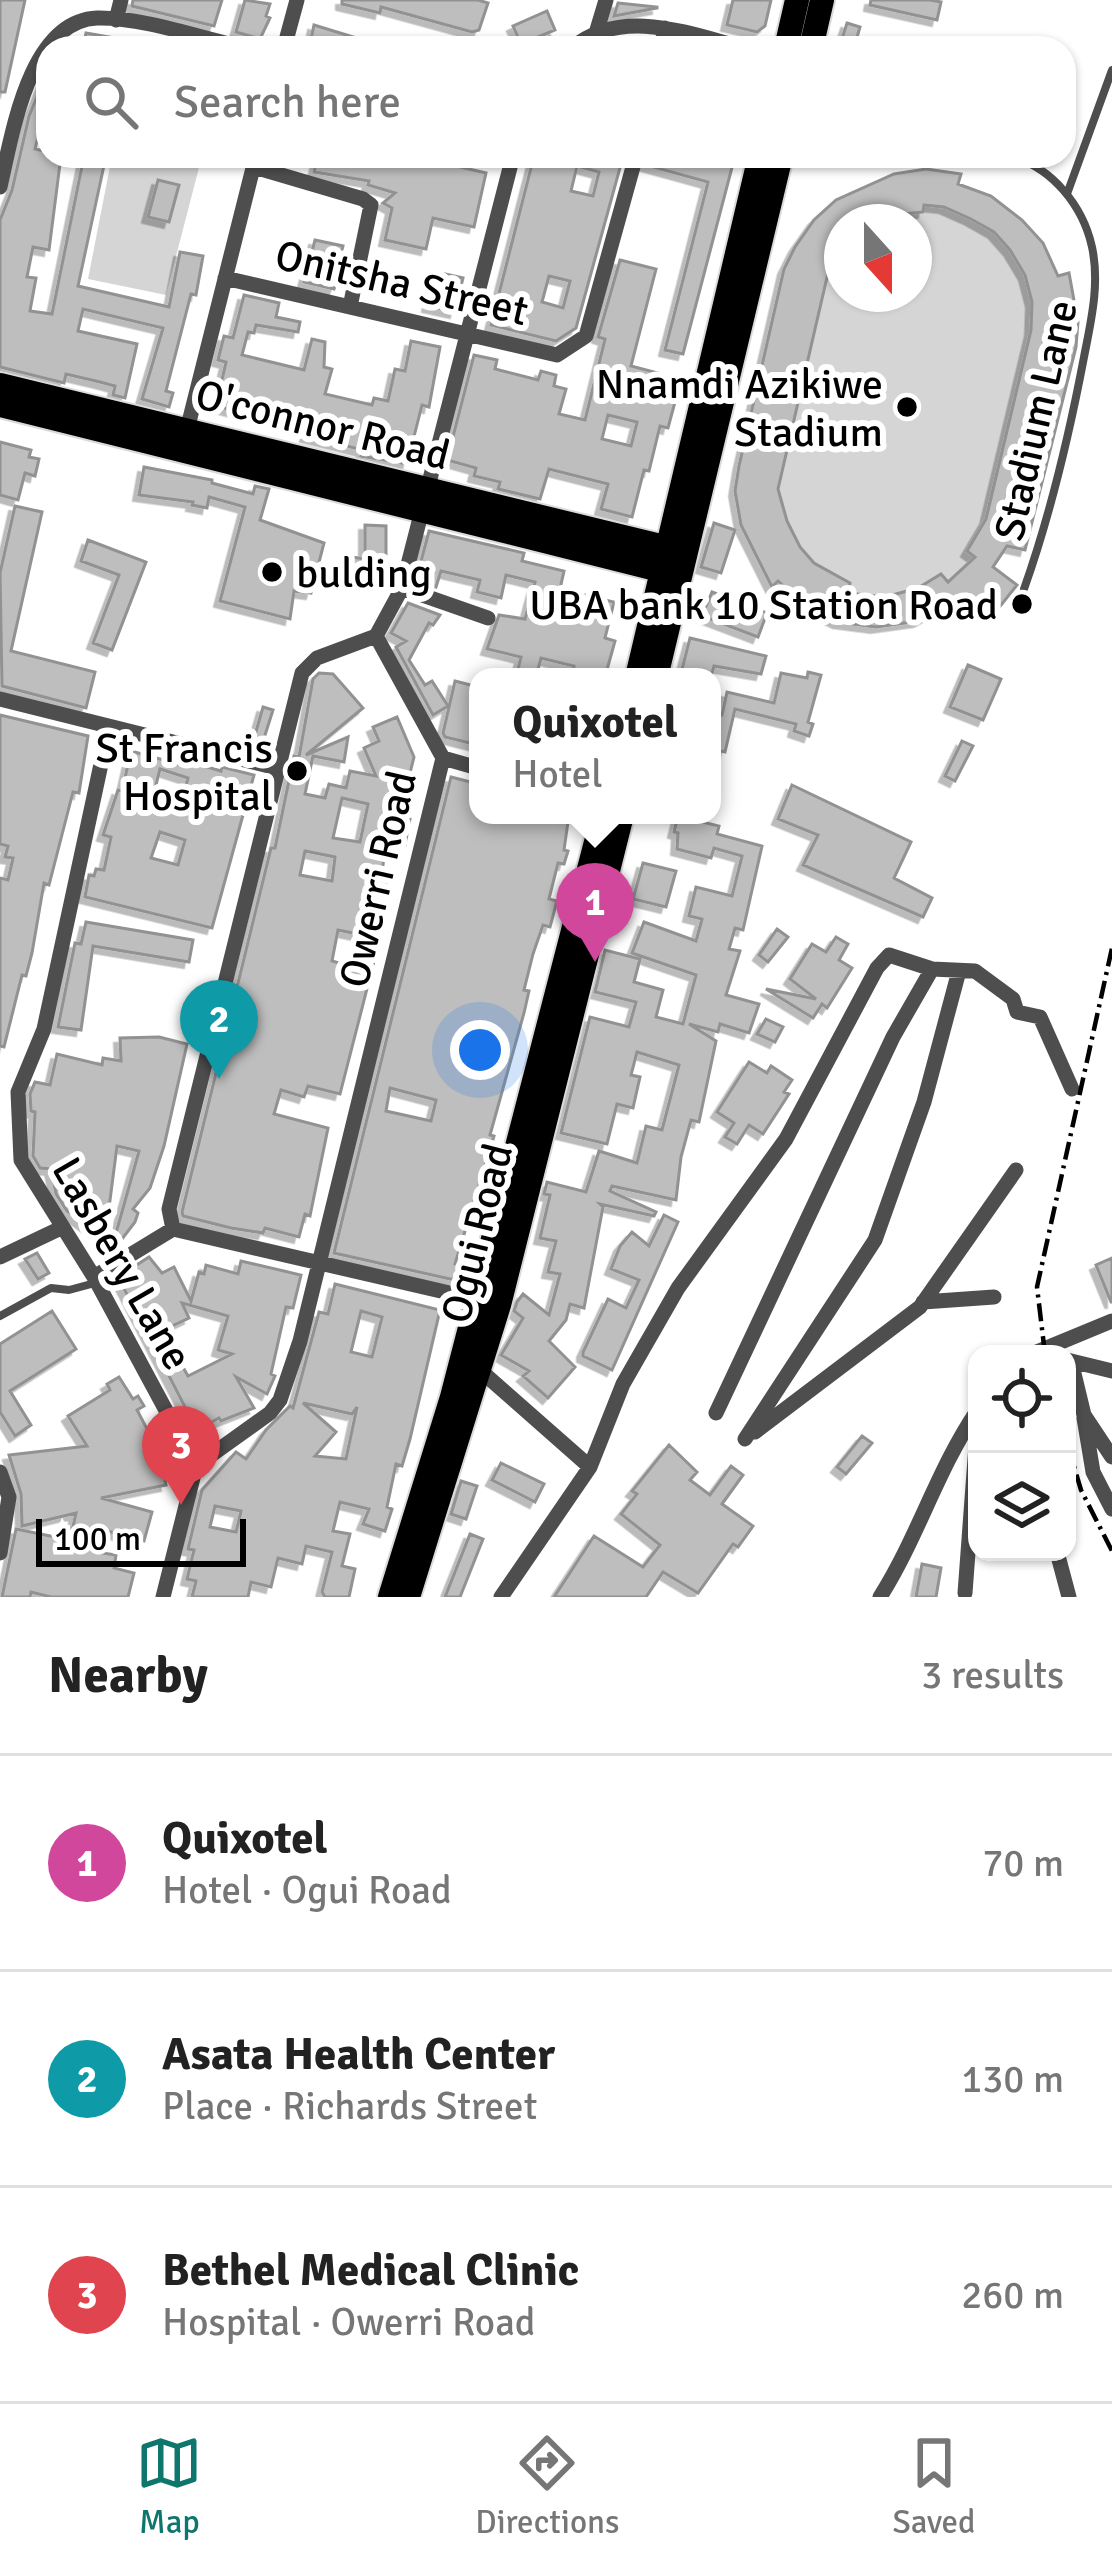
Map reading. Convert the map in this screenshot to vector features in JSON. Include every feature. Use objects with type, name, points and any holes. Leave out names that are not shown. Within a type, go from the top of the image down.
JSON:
[{"type":"main road","points":[[789,36],[797,0]]},
{"type":"main road","points":[[814,36],[822,0]]},
{"type":"main road","points":[[639,668],[656,602],[674,561],[674,518],[757,168]]},
{"type":"main road","points":[[657,668],[674,561],[778,168]]},
{"type":"main road","name":"O'connor Road","points":[[0,385],[184,440],[674,561]]},
{"type":"main road","name":"O'connor Road","points":[[0,406],[184,440]]},
{"type":"main road","points":[[656,602],[625,549],[674,518]]},
{"type":"main road","name":"Ogui Road","points":[[408,1597],[481,1371],[488,1302],[601,824]]},
{"type":"main road","name":"Ogui Road","points":[[390,1597],[488,1302],[620,824]]},
{"type":"street","points":[[116,20],[122,0]]},
{"type":"street","points":[[287,36],[297,0]]},
{"type":"street","points":[[597,30],[606,0]]},
{"type":"street","points":[[61,36],[84,20],[116,20],[190,36]]},
{"type":"street","points":[[589,36],[617,26],[665,28],[696,36]]},
{"type":"street","points":[[664,36],[665,28]]},
{"type":"street","points":[[0,187],[22,94],[36,69]]},
{"type":"street","points":[[184,440],[253,168]]},
{"type":"street","points":[[274,168],[371,206],[350,307]]},
{"type":"street","points":[[173,1229],[169,1209],[302,674],[308,664],[376,636],[402,588],[510,168]]},
{"type":"street","name":"Onitsha Street","points":[[225,278],[557,355],[586,336],[633,168]]},
{"type":"street","points":[[402,588],[488,618]]},
{"type":"street","name":"Owerri Road","points":[[196,1466],[256,1424],[280,1400],[321,1263],[443,758],[376,636]]},
{"type":"street","points":[[0,699],[281,769]]},
{"type":"street","name":"Lasbery Lane","points":[[110,728],[44,1029],[18,1092],[21,1160],[95,1280],[196,1466]]},
{"type":"street","points":[[443,758],[469,765]]},
{"type":"street","points":[[501,1597],[590,1467],[623,1384],[661,1317],[786,1139],[877,968],[889,955],[932,969],[975,971],[1013,998],[1017,1012],[1040,1018],[1072,1089]]},
{"type":"street","points":[[716,1413],[893,1037],[932,969]]},
{"type":"street","points":[[959,971],[924,1102],[875,1240],[745,1439],[923,1302],[1016,1169]]},
{"type":"street","points":[[0,1257],[62,1228]]},
{"type":"street","points":[[95,1280],[173,1229],[488,1302]]},
{"type":"street","points":[[923,1302],[994,1298]]},
{"type":"street","points":[[1053,1345],[1112,1321]]},
{"type":"street","points":[[1076,1362],[1112,1371]]},
{"type":"street","points":[[481,1371],[590,1467]]},
{"type":"street","points":[[1076,1385],[1093,1472],[1112,1509]]},
{"type":"street","points":[[1084,1414],[1112,1457]]},
{"type":"street","points":[[880,1597],[968,1426]]},
{"type":"street","points":[[965,1594],[975,1453]]},
{"type":"street","points":[[163,1597],[196,1466]]},
{"type":"street","points":[[0,1553],[9,1505],[2,1475]]},
{"type":"street","points":[[1060,1561],[1069,1597]]},
{"type":"lane","points":[[1067,194],[1112,70]]},
{"type":"lane","name":"Stadium Lane","points":[[1024,589],[1071,426],[1096,292],[1092,247],[1067,194],[1037,168]]},
{"type":"lane","points":[[0,1316],[51,1288],[69,1290],[95,1280]]},
{"type":"shaded area","points":[[110,168],[199,168],[166,295],[88,279]]},
{"type":"shaded area","name":"Nnamdi Azikiwe Stadium","points":[[926,169],[961,174],[959,184],[1018,219],[1040,244],[1058,276],[1069,273],[1076,347],[1025,550],[1007,546],[981,585],[934,615],[897,625],[859,626],[823,616],[779,582],[772,587],[744,529],[737,483],[795,247],[821,216],[824,214],[824,312],[932,312],[932,204],[836,204],[886,178]]},
{"type":"building","points":[[0,0],[25,0],[5,92],[0,92]]},
{"type":"building","points":[[133,0],[222,0],[214,26],[132,6]]},
{"type":"building","points":[[245,0],[270,4],[266,16],[270,18],[261,36],[236,32]]},
{"type":"building","points":[[342,0],[488,3],[479,30],[472,32],[381,7],[380,13],[342,4]]},
{"type":"building","points":[[733,0],[771,0],[765,26],[757,32],[727,25]]},
{"type":"building","points":[[871,0],[941,2],[937,20],[870,5]]},
{"type":"building","points":[[618,3],[657,7],[657,8],[614,16]]},
{"type":"building","points":[[547,11],[555,30],[540,36],[517,36],[513,26]]},
{"type":"building","points":[[847,23],[860,27],[857,36],[843,36]]},
{"type":"building","points":[[314,25],[350,36],[312,36]]},
{"type":"building","points":[[36,99],[36,168],[59,168],[49,250],[33,247],[27,277],[36,278],[30,311],[52,314],[82,168],[103,168],[78,286],[169,307],[180,252],[203,256],[166,391],[173,393],[169,407],[142,399],[163,328],[83,309],[78,331],[137,344],[125,398],[113,395],[115,386],[100,382],[66,374],[64,383],[0,367],[0,220]]},
{"type":"building","points":[[315,168],[464,168],[486,173],[474,227],[433,218],[426,249],[385,240],[392,208],[383,203],[395,193],[368,185],[369,181],[314,172]]},
{"type":"building","points":[[531,168],[577,168],[571,191],[593,196],[599,172],[584,168],[620,168],[576,328],[556,341],[491,325]],"holes":[[[549,276],[570,281],[563,308],[542,302]]]},
{"type":"building","points":[[657,168],[732,168],[683,354],[665,350],[708,182]]},
{"type":"building","points":[[926,169],[961,174],[958,184],[991,196],[1022,220],[1043,243],[1058,276],[1069,273],[1078,322],[1076,347],[1025,550],[1007,546],[993,567],[1017,585],[994,614],[969,594],[919,621],[876,627],[838,622],[818,612],[817,616],[778,581],[772,587],[741,525],[735,491],[739,466],[784,269],[824,211],[824,290],[778,489],[787,521],[814,563],[850,583],[848,593],[885,597],[918,588],[941,574],[948,582],[975,557],[967,551],[986,519],[1031,330],[1032,302],[1025,275],[994,232],[944,207],[832,204],[894,174]]},
{"type":"building","points":[[158,180],[179,185],[169,222],[148,217]]},
{"type":"building","points":[[315,240],[343,246],[334,289],[304,282]]},
{"type":"building","points":[[620,260],[656,269],[631,366],[658,373],[655,385],[678,391],[668,428],[660,426],[632,517],[601,509],[608,484],[549,469],[540,499],[498,489],[500,482],[474,476],[476,468],[447,460],[474,355],[497,360],[495,369],[538,380],[541,371],[556,375],[554,386],[566,389],[559,414],[585,420],[605,339],[598,337]],"holes":[[[608,415],[637,422],[631,446],[602,439]]]},
{"type":"building","points":[[436,272],[463,278],[455,312],[428,306]]},
{"type":"building","points":[[244,295],[279,303],[276,317],[300,322],[298,332],[256,325],[254,333],[248,332],[242,355],[304,370],[312,339],[325,342],[324,367],[332,369],[325,394],[372,405],[374,398],[388,401],[395,369],[405,371],[411,341],[440,347],[429,407],[422,405],[407,464],[361,456],[363,450],[306,436],[308,430],[216,406],[226,362],[218,360],[224,336],[233,338]]},
{"type":"building","points":[[0,442],[31,450],[29,457],[39,459],[35,476],[25,473],[18,500],[0,495]]},
{"type":"building","name":"bulding","points":[[144,467],[212,480],[253,494],[255,486],[269,489],[260,520],[324,543],[311,593],[294,591],[290,619],[220,601],[245,507],[209,497],[207,508],[139,495]]},
{"type":"building","points":[[15,506],[42,512],[11,651],[95,672],[86,708],[2,686],[0,573]]},
{"type":"building","points":[[714,523],[735,530],[721,573],[701,567]]},
{"type":"building","points":[[365,525],[386,526],[386,557],[381,557],[375,584],[348,583],[352,557],[365,559]]},
{"type":"building","points":[[429,531],[524,553],[522,561],[564,571],[560,589],[614,602],[605,638],[615,641],[608,668],[574,668],[541,658],[538,668],[518,668],[521,657],[487,649],[499,615],[525,619],[535,582],[506,575],[501,598],[477,592],[480,580],[441,571],[436,587],[416,580]]},
{"type":"building","points":[[88,540],[146,562],[112,650],[93,643],[119,575],[81,561]]},
{"type":"building","points":[[712,592],[767,613],[758,637],[702,616]]},
{"type":"building","points":[[408,603],[440,615],[433,625],[429,623],[409,660],[425,685],[432,681],[448,706],[433,715],[396,647],[406,641],[391,633]]},
{"type":"building","points":[[690,638],[766,656],[761,674],[714,666],[682,668]]},
{"type":"building","points":[[968,665],[1001,679],[983,720],[950,707]]},
{"type":"building","points":[[808,672],[821,675],[808,722],[813,724],[809,736],[794,731],[796,724],[735,709],[725,752],[721,751],[721,715],[727,692],[774,703],[781,673],[807,678]]},
{"type":"building","points":[[319,673],[333,674],[363,708],[306,755],[348,737],[344,762],[313,756],[305,794],[325,798],[329,784],[346,788],[350,771],[376,776],[364,748],[379,741],[373,727],[397,717],[414,757],[405,845],[386,841],[382,873],[388,874],[380,938],[340,1094],[308,1086],[304,1097],[281,1090],[274,1114],[328,1128],[310,1216],[305,1214],[299,1237],[265,1228],[263,1233],[231,1228],[182,1212],[294,756],[299,757],[313,679]],"holes":[[[342,798],[368,804],[360,842],[333,838]],[[305,851],[335,857],[332,881],[300,875]],[[338,930],[367,936],[360,969],[332,961]]]},
{"type":"building","points":[[455,681],[469,685],[469,743],[443,733]]},
{"type":"building","points":[[263,707],[273,710],[260,751],[251,749]]},
{"type":"building","points":[[0,715],[88,736],[79,793],[73,792],[49,885],[44,883],[32,953],[4,1047],[0,1046],[0,878],[8,880],[13,858],[5,857],[8,846],[0,844]]},
{"type":"building","points":[[962,741],[973,746],[955,781],[945,776]]},
{"type":"building","points":[[131,751],[189,767],[191,762],[254,775],[212,928],[85,897],[89,875],[104,870],[111,837],[103,835],[118,790],[122,791]],"holes":[[[160,769],[188,778],[180,807],[152,801]],[[160,832],[185,840],[178,865],[151,858]]]},
{"type":"building","points":[[451,777],[469,782],[469,824],[568,824],[564,850],[568,851],[564,864],[558,863],[549,899],[557,901],[550,927],[543,925],[533,954],[524,1013],[490,1135],[494,1136],[455,1264],[463,1266],[459,1281],[334,1253]],"holes":[[[390,1088],[436,1100],[431,1121],[386,1111]]]},
{"type":"building","points":[[792,785],[911,842],[894,878],[932,898],[923,917],[803,865],[818,835],[778,819]]},
{"type":"building","points":[[676,824],[711,824],[719,826],[717,834],[762,846],[743,930],[735,928],[729,949],[740,951],[726,995],[759,1004],[749,1033],[720,1024],[718,1032],[689,1024],[716,1041],[699,1122],[691,1120],[681,1157],[676,1200],[612,1186],[610,1191],[656,1212],[654,1216],[600,1204],[584,1308],[570,1304],[566,1320],[549,1341],[575,1367],[548,1398],[523,1376],[529,1371],[501,1355],[523,1318],[514,1311],[517,1302],[523,1294],[549,1315],[560,1274],[548,1272],[556,1241],[540,1238],[550,1195],[544,1194],[547,1182],[586,1192],[599,1151],[637,1163],[646,1126],[662,1130],[679,1065],[637,1052],[631,1075],[640,1077],[633,1108],[617,1104],[607,1144],[561,1133],[590,1017],[629,1027],[636,1002],[595,992],[605,950],[640,959],[634,982],[663,990],[656,1017],[683,1024],[696,975],[632,953],[644,922],[696,941],[702,919],[689,916],[696,887],[732,896],[742,856],[714,848],[711,858],[677,849],[678,833],[674,832]]},
{"type":"building","points":[[643,863],[676,871],[666,907],[633,899]]},
{"type":"building","points":[[86,922],[193,940],[189,962],[93,946],[81,1030],[58,1027],[75,943],[81,944]]},
{"type":"building","points":[[777,929],[788,937],[768,962],[759,955]]},
{"type":"building","points":[[836,937],[848,944],[839,960],[852,968],[827,1008],[822,1004],[813,1018],[766,989],[816,999],[790,979],[812,944],[826,952]]},
{"type":"building","points":[[766,1019],[783,1027],[775,1042],[757,1034]]},
{"type":"building","points":[[159,1037],[187,1044],[150,1188],[133,1209],[138,1213],[135,1222],[112,1252],[113,1245],[67,1211],[56,1194],[51,1169],[40,1168],[33,1156],[35,1112],[30,1094],[35,1082],[50,1085],[57,1054],[102,1065],[103,1058],[121,1061],[120,1038]],"holes":[[[117,1146],[139,1151],[116,1233],[106,1231]]]},
{"type":"building","points":[[749,1062],[767,1073],[771,1066],[792,1080],[784,1092],[789,1094],[763,1134],[749,1125],[737,1144],[725,1137],[734,1123],[717,1112]]},
{"type":"building","points":[[664,1215],[678,1222],[612,1370],[583,1352],[608,1299],[626,1308],[639,1280],[611,1269],[620,1246],[632,1232],[649,1246]]},
{"type":"building","points":[[37,1253],[49,1273],[38,1279],[25,1259]]},
{"type":"building","points":[[149,1257],[162,1273],[174,1267],[191,1301],[199,1272],[204,1274],[206,1265],[238,1274],[241,1261],[301,1275],[293,1308],[286,1307],[271,1374],[275,1376],[267,1394],[236,1377],[254,1408],[221,1421],[210,1423],[204,1416],[187,1424],[181,1412],[186,1409],[118,1277]],"holes":[[[182,1303],[228,1316],[218,1350],[232,1354],[188,1376],[168,1328],[189,1318]]]},
{"type":"building","points":[[1112,1258],[1112,1302],[1111,1302],[1096,1265]]},
{"type":"building","points":[[335,1284],[440,1310],[410,1439],[402,1466],[396,1464],[385,1531],[363,1524],[369,1509],[340,1502],[333,1531],[350,1534],[342,1566],[355,1569],[349,1597],[325,1597],[322,1592],[332,1552],[306,1546],[302,1564],[278,1558],[271,1587],[251,1582],[248,1597],[192,1597],[196,1581],[187,1579],[194,1550],[188,1549],[202,1490],[236,1452],[246,1459],[266,1430],[293,1408],[319,1312],[328,1314]],"holes":[[[361,1311],[382,1317],[372,1357],[351,1352]],[[303,1403],[352,1414],[357,1407],[346,1459],[315,1456],[336,1432]],[[215,1506],[241,1511],[236,1532],[210,1527]]]},
{"type":"building","points":[[52,1311],[76,1349],[10,1391],[31,1425],[15,1436],[0,1412],[0,1344]]},
{"type":"building","points":[[119,1377],[133,1399],[138,1396],[144,1406],[137,1410],[158,1443],[166,1485],[101,1498],[152,1512],[144,1541],[100,1529],[96,1552],[116,1555],[114,1568],[134,1573],[128,1597],[51,1597],[31,1592],[30,1597],[2,1597],[16,1529],[70,1540],[76,1513],[22,1526],[21,1494],[9,1455],[87,1446],[68,1416],[110,1390],[107,1384]]},
{"type":"building","points":[[862,1436],[872,1443],[846,1474],[837,1467]]},
{"type":"building","points":[[669,1445],[697,1472],[690,1480],[710,1495],[731,1466],[743,1475],[722,1504],[753,1526],[738,1547],[733,1544],[698,1593],[663,1572],[646,1597],[554,1597],[594,1536],[643,1567],[660,1545],[621,1514],[637,1494],[632,1491]]},
{"type":"building","points":[[501,1463],[544,1484],[535,1502],[492,1480]]},
{"type":"building","points":[[461,1481],[477,1486],[466,1519],[451,1514]]},
{"type":"building","points":[[470,1534],[483,1539],[460,1597],[445,1597]]},
{"type":"building","points":[[922,1564],[941,1568],[936,1597],[916,1597]]},
{"type":"railway","points":[[1044,1345],[1037,1287],[1112,948]]},
{"type":"railway","points":[[1070,1453],[1081,1490],[1112,1551]]},
{"type":"place","name":"Nnamdi Azikiwe Stadium","points":[[907,407]]},
{"type":"place","name":"bulding","points":[[272,572]]},
{"type":"place","name":"UBA bank 10 Station Road","points":[[1022,604]]},
{"type":"place","name":"St Francis Hospital","points":[[297,771]]},
{"type":"place","name":"Quixotel","points":[[595,962]]},
{"type":"place","name":"Asata Health Center","points":[[219,1079]]},
{"type":"place","name":"Bethel Medical Clinic","points":[[181,1505]]}]
